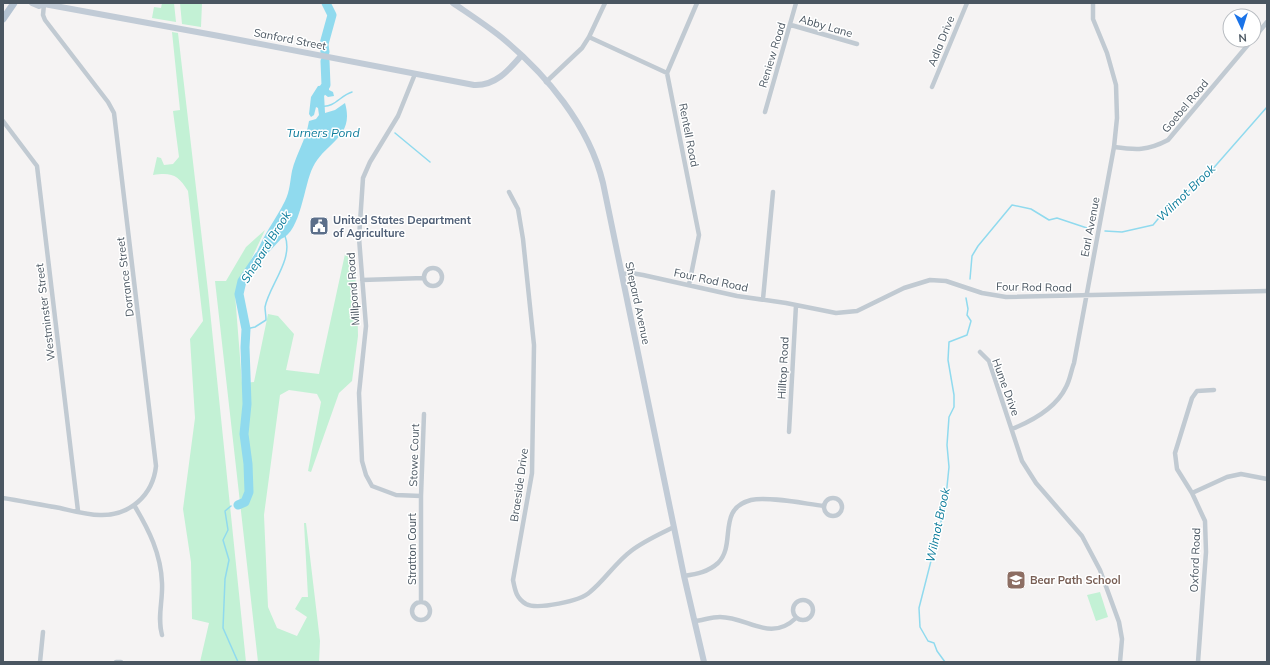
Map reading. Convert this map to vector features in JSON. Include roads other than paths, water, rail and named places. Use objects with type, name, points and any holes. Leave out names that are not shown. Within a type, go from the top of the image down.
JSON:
[{"type":"main road","points":[[3,20],[14,3]]},
{"type":"main road","name":"Sanford Street","points":[[32,3],[39,6],[43,4],[212,34],[474,85],[486,84],[499,78],[521,56]]},
{"type":"main road","name":"Shepard Avenue","points":[[453,3],[500,36],[546,82],[582,130],[595,154],[603,183],[684,576],[704,662]]},
{"type":"street","points":[[546,82],[576,55],[589,37],[604,3]]},
{"type":"street","points":[[589,37],[667,73],[697,3]]},
{"type":"street","name":"Reniew Road","points":[[765,112],[791,25],[796,3]]},
{"type":"street","name":"Adla Drive","points":[[932,87],[967,3]]},
{"type":"street","name":"Earl Avenue","points":[[1012,429],[1031,421],[1052,406],[1066,388],[1074,363],[1114,147],[1117,118],[1116,85],[1107,53],[1093,18],[1093,3]]},
{"type":"street","name":"Dorrance Street","points":[[3,498],[107,515],[126,510],[134,505],[149,489],[154,475],[156,460],[114,113],[108,102],[45,20],[43,15],[43,4]]},
{"type":"street","name":"Abby Lane","points":[[791,25],[857,44]]},
{"type":"street","name":"Goebel Road","points":[[1114,147],[1136,150],[1153,148],[1168,140],[1245,48]]},
{"type":"street","name":"Rentell Road","points":[[667,73],[700,236],[689,285]]},
{"type":"street","name":"Millpond Road","points":[[415,74],[398,116],[370,162],[363,178],[359,238],[366,326],[358,393],[362,461],[366,475],[372,486],[396,495],[421,496]]},
{"type":"street","name":"Westminster Street","points":[[3,121],[37,166],[78,511]]},
{"type":"street","name":"Braeside Drive","points":[[509,192],[518,209],[524,239],[534,345],[532,473],[513,580],[516,595],[526,604],[542,606],[578,599],[590,593],[615,564],[632,550],[674,527]]},
{"type":"street","points":[[763,299],[773,192]]},
{"type":"street","name":"Four Rod Road","points":[[622,274],[631,273],[643,275],[836,313],[849,313],[867,307],[913,284],[934,280],[951,283],[994,296],[1086,296],[1177,292],[1267,291]]},
{"type":"street","points":[[362,280],[424,278]]},
{"type":"street","name":"Hilltop Road","points":[[789,432],[796,305]]},
{"type":"street","name":"Hume Drive","points":[[980,352],[989,361],[1022,461],[1032,478],[1082,536],[1100,570],[1119,622],[1122,639],[1120,662]]},
{"type":"street","name":"Oxford Road","points":[[1198,662],[1206,552],[1205,521],[1192,493],[1178,469],[1175,453],[1192,398],[1197,391],[1214,390]]},
{"type":"street","name":"Stowe Court","points":[[421,496],[424,414]]},
{"type":"street","points":[[1192,493],[1227,477],[1241,474],[1267,478]]},
{"type":"street","name":"Stratton Court","points":[[421,496],[421,602]]},
{"type":"street","points":[[684,576],[701,573],[719,562],[727,544],[728,523],[732,514],[745,502],[761,499],[824,506]]},
{"type":"street","points":[[134,505],[148,529],[158,555],[162,583],[162,606],[158,621],[162,635]]},
{"type":"street","points":[[804,601],[810,604],[812,612],[810,617],[802,620],[796,618],[793,609],[796,604],[804,601]]},
{"type":"street","name":"Stratton Court","points":[[421,602],[427,604],[430,610],[428,618],[422,620],[414,617],[412,611],[414,606],[421,602]]},
{"type":"street","points":[[695,621],[720,617],[766,630],[791,623],[796,618]]},
{"type":"street","points":[[40,662],[43,632]]},
{"type":"street","points":[[116,662],[121,662]]},
{"type":"water","name":"Turners Pond","points":[[329,85],[329,90],[333,92],[334,96],[328,97],[324,94],[325,113],[335,110],[345,103],[347,115],[346,124],[337,139],[324,151],[313,167],[298,218],[288,235],[281,239],[265,256],[253,264],[263,239],[287,197],[292,171],[306,134],[309,121],[316,119],[319,115],[318,108],[316,107],[314,115],[311,117],[309,114],[311,97],[318,86]]},
{"type":"waterway","name":"Shepard Brook","points":[[325,52],[324,44],[332,15],[326,3]]},
{"type":"waterway","name":"Shepard Brook","points":[[320,94],[326,85],[325,61]]},
{"type":"waterway","points":[[322,106],[330,105],[352,92]]},
{"type":"waterway","name":"Wilmot Brook","points":[[1105,231],[1122,232],[1153,225],[1168,207],[1203,180],[1267,107]]},
{"type":"waterway","points":[[395,133],[430,162]]},
{"type":"waterway","name":"Wilmot Brook","points":[[970,279],[972,256],[978,246],[1012,205],[1031,209],[1049,220],[1057,218],[1090,229]]},
{"type":"waterway","points":[[246,329],[255,327],[266,320],[265,307],[267,299],[284,263],[287,245],[285,236]]},
{"type":"waterway","name":"Shepard Brook","points":[[238,505],[245,502],[249,492],[248,464],[244,434],[247,404],[245,347],[246,329],[239,294],[242,281],[259,256]]},
{"type":"waterway","name":"Wilmot Brook","points":[[945,662],[937,651],[934,643],[928,641],[920,627],[919,608],[945,506],[949,467],[947,445],[949,417],[954,407],[954,395],[948,360],[949,342],[967,335],[971,321],[967,315],[968,309],[966,298]]},
{"type":"waterway","name":"Shepard Brook","points":[[231,506],[225,511],[228,530],[223,540],[229,560],[225,579],[223,628],[238,662]]},
{"type":"place","name":"United States Department of Agriculture","points":[[319,226]]},
{"type":"place","name":"Bear Path School","points":[[1016,580]]}]
